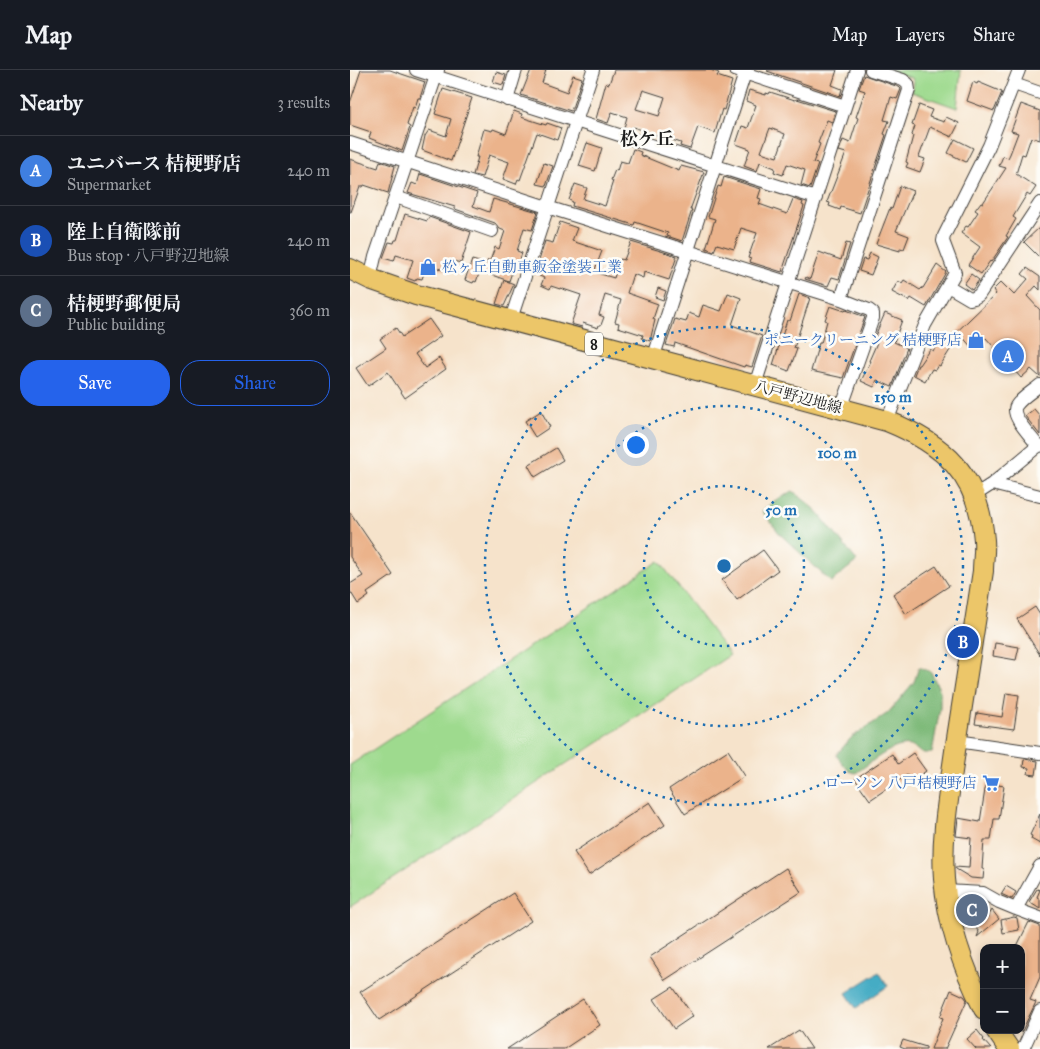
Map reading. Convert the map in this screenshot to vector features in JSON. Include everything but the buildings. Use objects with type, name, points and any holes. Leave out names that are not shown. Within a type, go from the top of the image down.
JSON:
[{"type":"main road","name":"八戸野辺地線","points":[[350,269],[370,279],[416,295],[510,322],[887,421],[913,432],[935,445],[964,476],[983,490],[981,515],[984,541],[983,571],[944,830],[944,880],[952,925],[970,982],[980,1002]]},
{"type":"main road","points":[[999,1034],[1009,1049]]},
{"type":"street","points":[[416,70],[437,73],[507,100],[816,198]]},
{"type":"street","points":[[507,100],[516,70]]},
{"type":"street","points":[[510,322],[593,70]]},
{"type":"street","points":[[755,385],[857,70]]},
{"type":"street","points":[[841,299],[909,90],[908,84],[903,80],[871,70]]},
{"type":"street","points":[[887,421],[925,325],[955,273],[944,236],[976,174],[1019,70]]},
{"type":"street","points":[[653,359],[716,166],[742,71],[845,106]]},
{"type":"street","points":[[370,279],[375,257],[437,73]]},
{"type":"street","points":[[1014,84],[1040,93]]},
{"type":"street","points":[[350,143],[841,299],[869,310],[873,313],[873,318],[841,409]]},
{"type":"street","points":[[396,197],[492,231]]},
{"type":"street","points":[[948,286],[970,299],[978,295],[1040,203]]},
{"type":"street","points":[[983,490],[1039,446],[1016,417],[1015,410],[1017,404],[1040,385]]},
{"type":"street","points":[[983,490],[1040,496]]},
{"type":"street","points":[[957,741],[1040,753]]},
{"type":"street","points":[[1016,909],[1040,866]]},
{"type":"street","points":[[946,891],[983,893],[999,902],[1040,918]]},
{"type":"street","points":[[1024,1049],[1040,1011]]},
{"type":"green space","points":[[885,70],[961,70],[957,108],[912,92],[914,82],[912,78]]},
{"type":"green space","points":[[793,491],[815,509],[857,561],[831,582],[780,534],[762,511],[774,501]]},
{"type":"green space","points":[[659,561],[730,655],[350,907],[350,765]]},
{"type":"green space","points":[[919,667],[931,672],[940,691],[940,708],[932,753],[923,753],[910,746],[897,747],[889,750],[856,773],[849,771],[836,755],[852,737],[888,713],[914,682]]},
{"type":"water","points":[[879,972],[888,986],[856,1008],[846,993]]},
{"type":"place","name":"松ヶ丘自動車鈑金塗装工業","points":[[428,267]]},
{"type":"place","name":"ポニークリーニング 桔梗野店","points":[[976,340]]},
{"type":"place","name":"ユニバース 桔梗野店","points":[[1008,356]]},
{"type":"place","name":"陸上自衛隊前","points":[[963,642]]},
{"type":"place","name":"ローソン 八戸桔梗野店","points":[[991,783]]},
{"type":"place","name":"桔梗野郵便局","points":[[972,910]]},
{"type":"district","name":"松ケ丘","points":[[647,139]]}]
